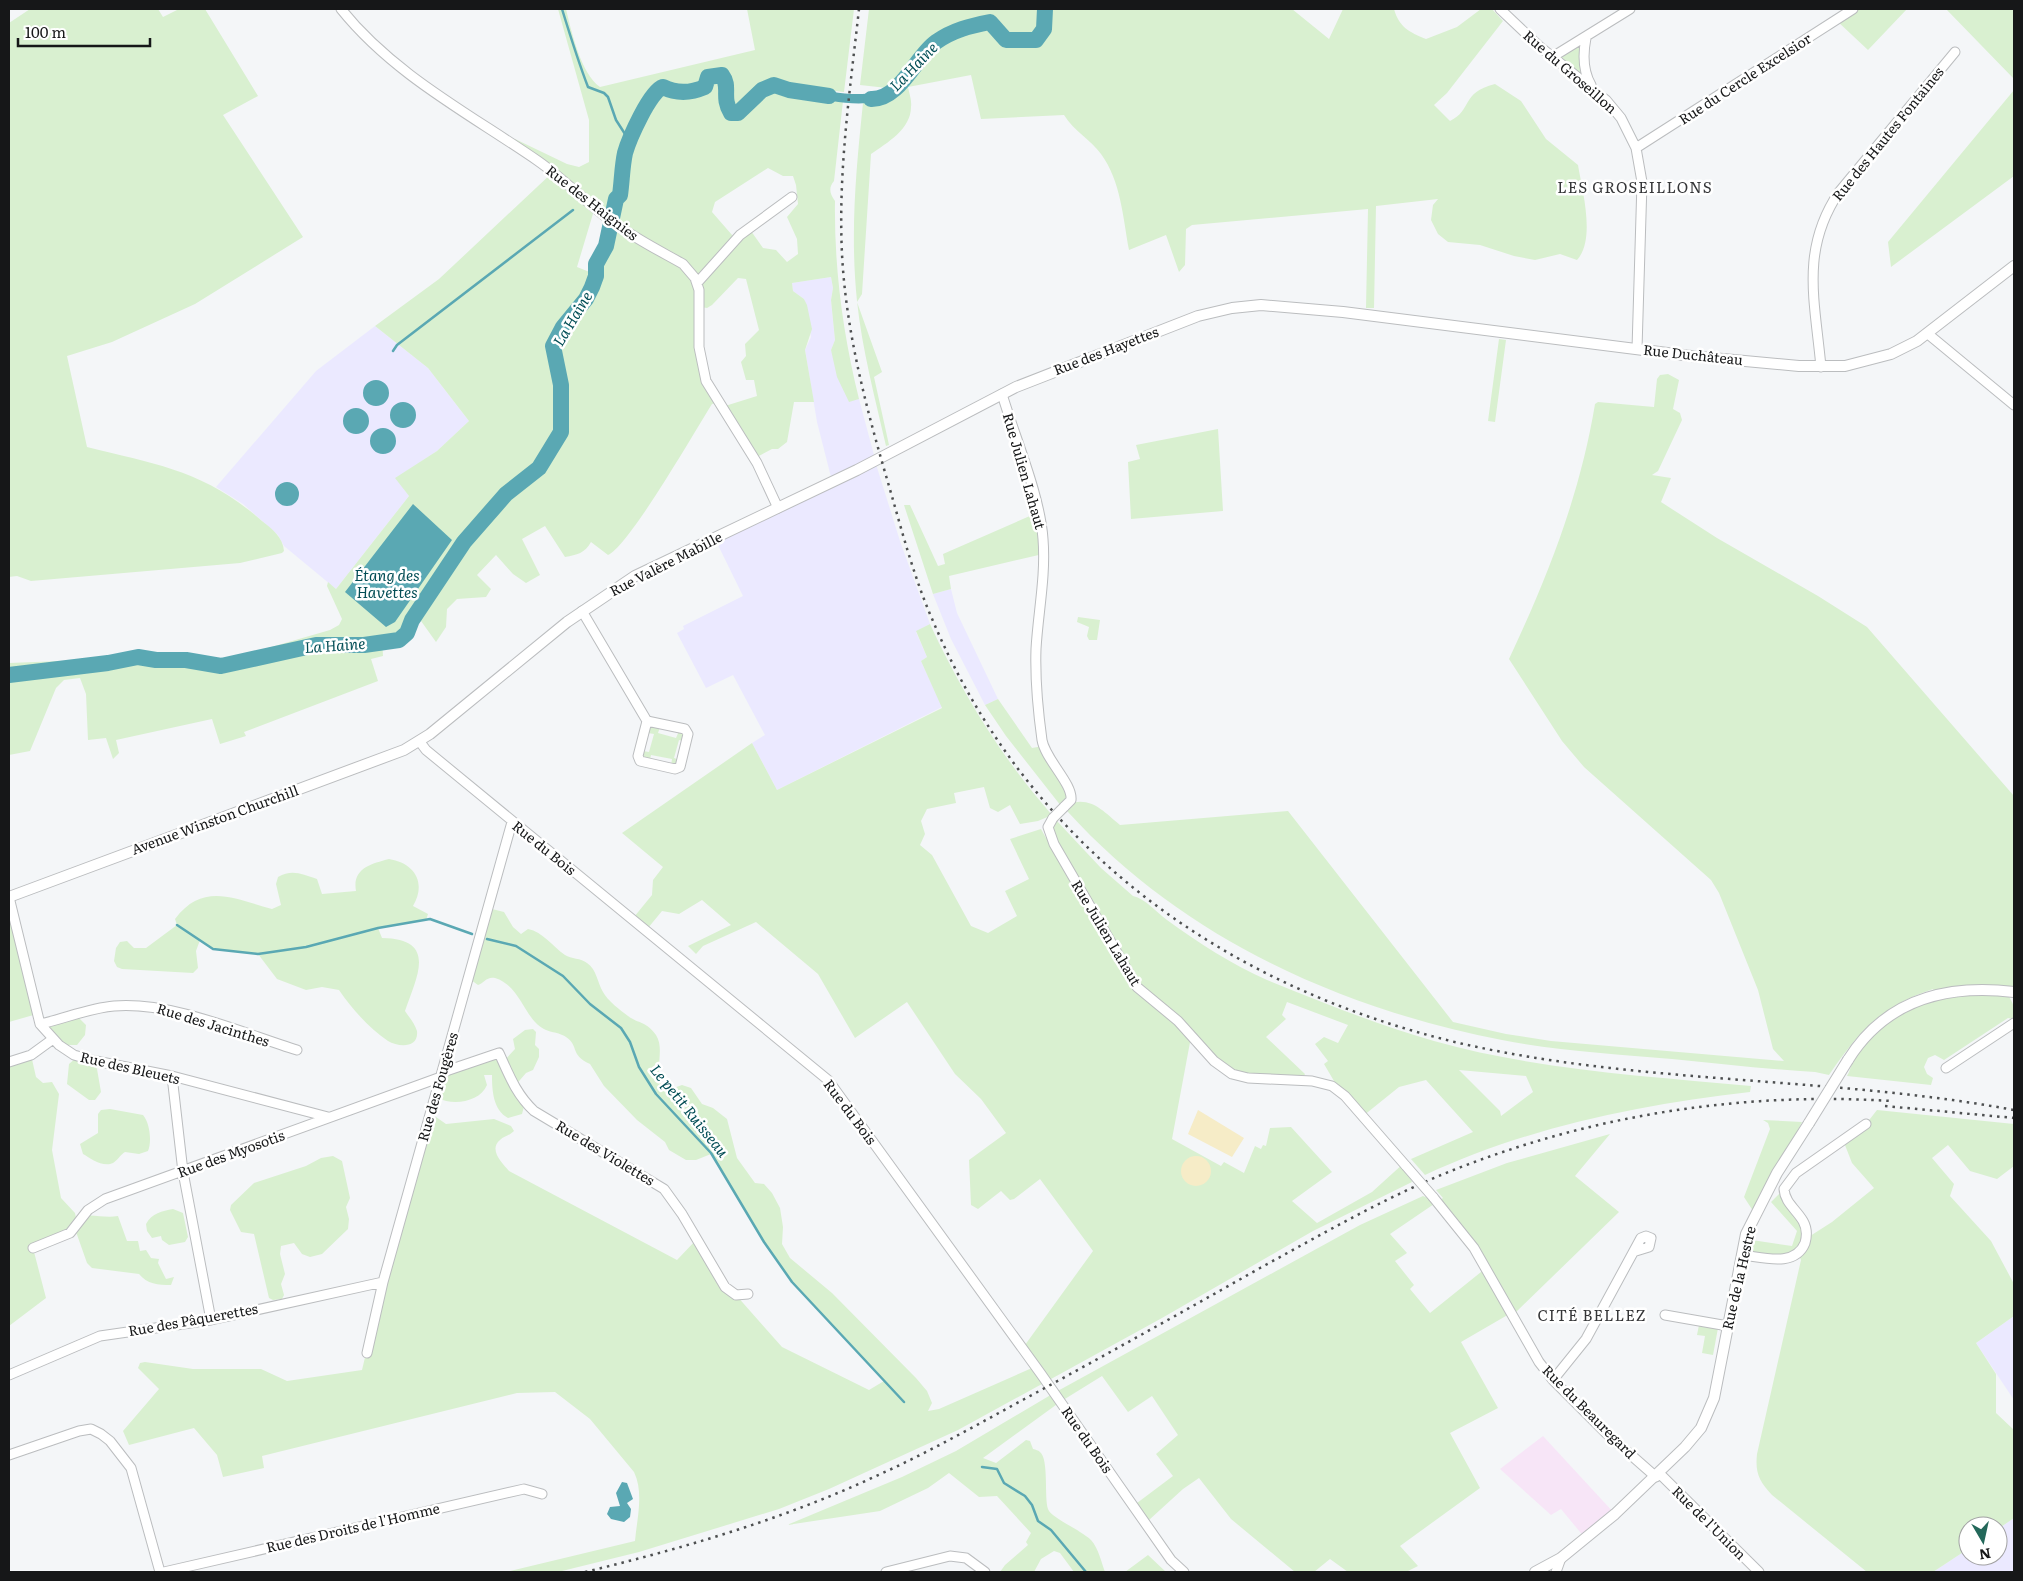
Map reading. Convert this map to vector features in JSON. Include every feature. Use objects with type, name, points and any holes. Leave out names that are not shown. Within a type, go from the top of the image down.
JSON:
[{"type":"street","name":"Rue des Haignies","points":[[342,9],[363,35],[393,61],[455,108],[553,172],[616,225],[683,264],[697,283]]},
{"type":"street","name":"Rue du Groseillon","points":[[1500,9],[1539,46],[1594,89],[1621,118],[1636,148],[1642,182],[1637,349]]},
{"type":"street","points":[[1554,56],[1586,38],[1630,9]]},
{"type":"street","name":"Rue du Cercle Excelsior","points":[[1636,148],[1853,9]]},
{"type":"street","points":[[1586,38],[1584,52],[1586,75],[1594,89]]},
{"type":"street","name":"Rue des Hautes Fontaines","points":[[1821,367],[1813,273],[1814,254],[1821,222],[1839,192],[1955,52]]},
{"type":"street","points":[[778,508],[757,463],[706,382],[699,347],[697,283],[740,235],[792,197]]},
{"type":"street","name":"Rue Duchâteau","points":[[1343,312],[1637,349],[1821,367],[1844,366],[1891,354],[1928,334],[2014,266]]},
{"type":"street","name":"Rue des Hayettes","points":[[885,456],[1002,394],[1180,322],[1218,310],[1261,305],[1343,312]]},
{"type":"street","points":[[1928,334],[2014,405]]},
{"type":"street","name":"Rue Julien Lahaut","points":[[1002,394],[1042,526],[1044,549],[1036,658],[1042,738],[1049,759],[1071,792],[1071,800],[1053,818],[1048,827],[1054,844],[1140,992],[1172,1016],[1214,1061],[1232,1074],[1248,1078],[1312,1081],[1332,1086],[1345,1096],[1468,1239]]},
{"type":"street","name":"Rue Valère Mabille","points":[[420,742],[582,611],[635,576],[885,456]]},
{"type":"street","points":[[582,611],[647,720],[638,756],[640,761],[675,769],[680,767],[688,734],[685,729],[647,720]]},
{"type":"street","name":"Rue du Bois","points":[[420,742],[426,750],[512,822],[828,1080],[1041,1374],[1171,1560],[1184,1572]]},
{"type":"street","name":"Avenue Winston Churchill","points":[[9,897],[395,754],[420,742]]},
{"type":"street","name":"Rue des Fougères","points":[[367,1353],[384,1282],[512,822]]},
{"type":"street","name":"Rue des Bleuets","points":[[9,897],[40,1024],[53,1039],[77,1057],[172,1076],[329,1117]]},
{"type":"street","name":"Rue de la Hestre","points":[[1535,1572],[1561,1558],[1658,1475],[1690,1443],[1705,1421],[1714,1398],[1742,1254],[1752,1218],[1777,1173],[1856,1047],[1879,1024],[1919,1000],[1936,994],[1977,988],[2014,992]]},
{"type":"street","name":"Rue des Jacinthes","points":[[40,1024],[111,1006],[146,1005],[169,1009],[297,1050]]},
{"type":"street","points":[[1946,1068],[2014,1023]]},
{"type":"street","points":[[9,1062],[32,1055],[53,1039]]},
{"type":"street","name":"Rue des Violettes","points":[[442,1074],[499,1053],[514,1087],[525,1103],[534,1111],[664,1189],[677,1206],[725,1287],[736,1295],[748,1294]]},
{"type":"street","name":"Rue des Myosotis","points":[[33,1248],[70,1233],[88,1210],[100,1202],[442,1074]]},
{"type":"street","points":[[172,1076],[183,1172],[211,1320]]},
{"type":"street","points":[[1742,1254],[1784,1259],[1799,1252],[1806,1238],[1806,1226],[1786,1200],[1784,1189],[1796,1173],[1866,1124]]},
{"type":"street","name":"Rue du Beauregard","points":[[1468,1239],[1539,1362],[1553,1380],[1606,1433],[1658,1475]]},
{"type":"street","points":[[1553,1380],[1586,1340],[1636,1251]]},
{"type":"street","name":"Rue des Pâquerettes","points":[[9,1375],[100,1336],[211,1320],[384,1282]]},
{"type":"street","points":[[1665,1315],[1728,1326]]},
{"type":"street","name":"Rue des Droits de l'Homme","points":[[9,1455],[79,1431],[91,1429],[101,1434],[110,1441],[131,1468],[162,1572],[524,1489],[542,1494]]},
{"type":"street","name":"Rue de l'Union","points":[[1658,1475],[1759,1572]]},
{"type":"street","points":[[886,1572],[950,1556],[973,1561],[985,1572]]},
{"type":"street","points":[[1556,1572],[1561,1558]]},
{"type":"shaded area","points":[[831,277],[835,340],[831,350],[849,401],[859,399],[874,455],[831,477],[817,422],[805,350],[811,337],[804,299],[793,291],[792,283]]},
{"type":"shaded area","points":[[375,326],[428,368],[469,421],[437,451],[396,478],[409,496],[336,589],[284,546],[278,535],[243,504],[216,487],[316,371]]},
{"type":"shaded area","points":[[875,461],[900,541],[930,624],[916,632],[927,657],[921,661],[942,707],[777,790],[752,743],[765,735],[733,675],[706,688],[677,633],[684,629],[683,626],[743,596],[716,541]]},
{"type":"shaded area","points":[[951,589],[957,613],[998,699],[985,705],[951,639],[933,594]]},
{"type":"shaded area","points":[[2014,1316],[2014,1400],[1976,1343]]},
{"type":"shaded area","points":[[1543,1436],[1615,1514],[1585,1538],[1561,1509],[1551,1515],[1500,1469]]},
{"type":"shaded area","points":[[2014,1518],[2014,1572],[1933,1572],[1958,1556],[1958,1566],[2008,1566],[2008,1522]]},
{"type":"green space","points":[[30,9],[158,9],[163,17],[179,9],[205,9],[258,96],[223,115],[303,237],[195,304],[112,342],[67,356],[87,447],[158,465],[200,480],[220,490],[273,530],[282,542],[284,551],[282,553],[240,563],[31,581],[17,576],[9,577],[9,23]]},
{"type":"green space","points":[[558,9],[566,9],[582,62],[593,81],[600,87],[755,50],[747,9],[854,9],[844,92],[808,88],[806,97],[843,101],[834,181],[830,191],[835,201],[836,251],[844,325],[859,399],[849,402],[837,377],[831,350],[835,340],[831,277],[792,283],[793,291],[804,299],[807,305],[812,329],[805,350],[814,402],[794,402],[787,442],[778,449],[772,449],[757,457],[725,406],[757,396],[754,380],[746,380],[741,362],[746,356],[745,344],[759,330],[746,279],[738,278],[712,305],[707,308],[701,307],[697,277],[636,235],[504,137],[515,139],[567,164],[579,167],[589,162],[589,120]],"holes":[[[768,168],[783,176],[793,176],[798,204],[787,217],[797,239],[798,254],[787,262],[776,250],[763,248],[751,231],[739,243],[712,212],[715,202]]]},
{"type":"green space","points":[[869,9],[1292,9],[1329,39],[1343,9],[1394,9],[1402,25],[1426,39],[1457,27],[1481,9],[1492,9],[1503,21],[1447,93],[1434,105],[1450,121],[1462,112],[1476,92],[1495,84],[1521,101],[1546,139],[1578,165],[1586,214],[1586,240],[1583,251],[1577,260],[1560,254],[1535,260],[1514,256],[1480,245],[1448,242],[1438,234],[1431,220],[1433,205],[1438,199],[1376,206],[1374,308],[1366,308],[1368,209],[1192,225],[1186,229],[1185,265],[1179,272],[1166,235],[1129,250],[1120,200],[1108,165],[1097,149],[1064,115],[981,119],[971,75],[908,87],[911,104],[907,122],[897,135],[871,154],[862,294],[857,302],[854,226],[856,177],[863,103],[883,101],[892,95],[887,88],[860,85]]},
{"type":"green space","points":[[1853,9],[1907,9],[1868,50],[1836,20]]},
{"type":"green space","points":[[1946,9],[2014,9],[2014,79]]},
{"type":"green space","points":[[1577,47],[1582,49],[1586,71],[1582,76],[1561,59],[1562,55]]},
{"type":"green space","points":[[2014,90],[2014,176],[1891,267],[1888,242]]},
{"type":"green space","points":[[553,172],[595,207],[577,267],[597,275],[597,265],[608,246],[613,226],[683,264],[695,278],[698,329],[716,403],[712,404],[646,510],[618,547],[608,555],[591,542],[580,553],[565,557],[545,526],[522,539],[540,575],[526,583],[513,574],[496,555],[477,575],[491,589],[486,597],[457,599],[447,609],[446,627],[436,642],[421,621],[400,635],[382,639],[383,656],[371,659],[378,681],[244,732],[246,736],[220,744],[212,719],[116,740],[119,753],[113,759],[106,738],[88,740],[86,694],[80,678],[64,680],[56,688],[30,751],[9,755],[9,663],[113,659],[141,653],[216,661],[330,630],[339,625],[342,619],[327,586],[328,582],[336,589],[409,496],[395,478],[437,451],[469,421],[428,368],[375,326],[439,279]]},
{"type":"green space","points":[[857,303],[882,372],[874,377],[889,445],[886,446],[865,355]]},
{"type":"green space","points":[[1499,339],[1506,340],[1495,422],[1488,421]]},
{"type":"green space","points":[[1668,374],[1679,380],[1673,409],[1680,413],[1682,420],[1658,471],[1652,475],[1671,478],[1661,502],[1717,538],[1818,596],[1867,627],[2014,796],[2014,988],[2007,994],[2013,1006],[2013,1019],[2008,1018],[1944,1060],[1935,1055],[1928,1058],[1924,1067],[1927,1074],[1933,1078],[1931,1085],[1847,1076],[1855,1049],[1864,1037],[1872,1029],[1892,1016],[1936,994],[1933,989],[1885,1012],[1861,1033],[1829,1075],[1815,1072],[1587,1052],[1523,1044],[1441,1026],[1381,1008],[1323,987],[1266,961],[1212,931],[1161,896],[1113,856],[1068,812],[1068,804],[1076,802],[1090,803],[1120,825],[1288,811],[1453,1022],[1506,1034],[1551,1041],[1784,1061],[1773,1049],[1758,990],[1719,893],[1711,880],[1584,767],[1562,741],[1509,659],[1537,597],[1561,534],[1581,471],[1595,404],[1598,402],[1654,407],[1657,379],[1660,375]]},
{"type":"green space","points":[[1218,429],[1223,511],[1131,519],[1128,462],[1140,459],[1136,445]]},
{"type":"green space","points":[[904,505],[910,505],[938,566],[945,564],[943,554],[1039,512],[1043,554],[949,576],[951,589],[933,594]]},
{"type":"green space","points":[[1078,617],[1100,620],[1097,640],[1089,640],[1087,636],[1089,627],[1077,622]]},
{"type":"green space","points":[[930,624],[955,675],[984,724],[1033,793],[1052,815],[1038,821],[1020,824],[1010,805],[998,812],[990,808],[984,787],[954,793],[956,803],[927,809],[921,821],[925,834],[920,845],[932,855],[971,926],[988,933],[1017,916],[1005,891],[1029,879],[1010,839],[1041,829],[1046,838],[1053,844],[1051,830],[1056,820],[1101,868],[1133,896],[1147,903],[1190,937],[1254,974],[1329,1005],[1413,1035],[1473,1051],[1591,1071],[1751,1086],[1750,1092],[1666,1104],[1584,1120],[1503,1144],[1425,1175],[1411,1159],[1473,1132],[1426,1080],[1399,1087],[1363,1116],[1332,1086],[1334,1081],[1324,1064],[1328,1061],[1315,1044],[1324,1037],[1338,1043],[1348,1025],[1287,1002],[1282,1015],[1286,1019],[1266,1037],[1305,1074],[1304,1076],[1240,1077],[1191,1037],[1172,1139],[1221,1166],[1224,1162],[1244,1173],[1255,1146],[1261,1149],[1263,1145],[1266,1146],[1270,1128],[1291,1127],[1332,1172],[1292,1201],[1317,1223],[1372,1192],[1404,1163],[1412,1182],[1313,1231],[1162,1318],[958,1430],[829,1489],[779,1509],[639,1552],[558,1572],[506,1572],[635,1541],[639,1488],[634,1472],[590,1419],[555,1392],[517,1393],[262,1456],[264,1468],[223,1477],[217,1455],[194,1428],[129,1445],[123,1431],[159,1389],[138,1368],[140,1363],[145,1362],[193,1369],[261,1369],[287,1381],[362,1370],[383,1282],[433,1117],[446,1124],[494,1119],[511,1126],[514,1131],[500,1140],[496,1148],[500,1161],[509,1171],[677,1260],[696,1240],[736,1295],[782,1347],[869,1390],[884,1381],[792,1282],[764,1242],[711,1154],[696,1160],[686,1160],[669,1150],[665,1142],[637,1120],[604,1086],[590,1064],[579,1057],[573,1044],[566,1037],[547,1031],[535,1022],[514,991],[495,978],[488,979],[478,985],[471,980],[488,908],[504,912],[513,927],[521,934],[528,929],[533,931],[543,936],[565,955],[587,963],[593,969],[603,992],[611,1002],[632,1019],[652,1030],[659,1042],[659,1072],[662,1085],[668,1090],[682,1085],[691,1088],[702,1104],[713,1108],[727,1119],[737,1158],[755,1183],[764,1184],[772,1193],[780,1208],[783,1227],[782,1244],[790,1258],[832,1293],[916,1378],[927,1391],[932,1403],[928,1411],[939,1409],[1032,1368],[1025,1345],[1093,1251],[1040,1179],[1014,1199],[1010,1200],[1001,1191],[978,1209],[971,1205],[969,1160],[1006,1133],[981,1099],[955,1074],[907,1002],[855,1038],[818,974],[756,922],[703,946],[696,954],[688,946],[731,925],[702,900],[679,914],[662,911],[648,928],[634,917],[652,895],[653,880],[663,867],[622,833],[752,743],[777,790],[942,708],[921,661],[927,657],[916,631]],"holes":[[[1459,1070],[1526,1076],[1533,1092],[1501,1116],[1500,1111]]]},
{"type":"green space","points":[[998,699],[1032,748],[1043,746],[1067,797],[1061,806],[1006,736],[985,705]]},
{"type":"green space","points":[[652,725],[660,727],[658,733],[676,738],[679,731],[684,733],[683,741],[679,740],[674,758],[680,760],[679,765],[671,766],[672,759],[651,755],[650,760],[641,757],[643,751],[649,752],[654,734],[648,733]]},
{"type":"green space","points":[[389,859],[405,865],[416,875],[419,889],[413,906],[428,914],[426,920],[378,928],[382,938],[400,940],[411,945],[417,952],[419,962],[418,973],[405,1011],[417,1031],[417,1037],[411,1044],[392,1043],[381,1036],[361,1018],[339,990],[322,987],[306,990],[277,979],[258,954],[213,949],[200,940],[196,951],[198,968],[193,973],[122,969],[117,967],[114,961],[116,948],[120,942],[127,941],[134,948],[146,948],[177,925],[175,919],[186,907],[197,900],[208,896],[220,896],[272,909],[281,905],[276,884],[278,877],[288,873],[307,875],[317,879],[322,894],[356,891],[357,877],[364,869]]},
{"type":"green space","points":[[9,897],[37,1014],[9,1022]]},
{"type":"green space","points":[[79,1018],[86,1025],[85,1035],[77,1045],[59,1045],[47,1026]]},
{"type":"green space","points":[[533,1029],[536,1032],[535,1045],[539,1049],[539,1057],[533,1070],[526,1073],[514,1087],[525,1103],[522,1114],[508,1118],[499,1110],[494,1099],[492,1075],[484,1075],[487,1085],[484,1091],[472,1099],[451,1102],[438,1098],[441,1077],[490,1056],[503,1062],[515,1049],[513,1039],[525,1030]]},
{"type":"green space","points":[[31,1055],[36,1077],[43,1083],[52,1082],[59,1094],[52,1150],[61,1198],[75,1213],[76,1218],[81,1216],[118,1216],[127,1241],[138,1241],[140,1251],[146,1250],[151,1258],[159,1259],[158,1263],[166,1279],[174,1277],[171,1285],[162,1285],[149,1282],[139,1274],[92,1268],[87,1263],[75,1229],[33,1248],[46,1298],[9,1326],[9,1062]]},
{"type":"green space","points":[[77,1057],[91,1060],[97,1069],[101,1092],[95,1100],[89,1100],[67,1084],[69,1064]]},
{"type":"green space","points":[[110,1109],[143,1115],[150,1133],[148,1151],[139,1154],[125,1152],[109,1164],[97,1162],[83,1154],[80,1144],[98,1133],[98,1114],[101,1110]]},
{"type":"green space","points":[[1877,1110],[2014,1124],[2014,1166],[1997,1179],[1970,1171],[1948,1145],[1932,1158],[1954,1184],[1950,1196],[1991,1241],[2014,1284],[2014,1316],[1976,1343],[1996,1374],[1996,1413],[2014,1430],[2014,1518],[2008,1522],[2008,1516],[1958,1516],[1958,1556],[1933,1572],[1867,1572],[1772,1495],[1761,1481],[1757,1472],[1757,1454],[1801,1260],[1798,1253],[1794,1256],[1742,1255],[1745,1239],[1792,1246],[1797,1231],[1771,1202],[1784,1189],[1803,1221],[1807,1238],[1832,1222],[1874,1188],[1852,1163],[1843,1140],[1866,1124]]},
{"type":"green space","points":[[1763,1120],[1802,1122],[1755,1214],[1744,1197],[1770,1129],[1768,1123]]},
{"type":"green space","points":[[1610,1134],[1575,1176],[1619,1212],[1513,1315],[1511,1313],[1461,1342],[1498,1408],[1450,1433],[1480,1488],[1400,1546],[1418,1566],[1406,1572],[1348,1572],[1330,1559],[1314,1572],[1295,1572],[1231,1519],[1199,1478],[1183,1489],[1149,1520],[1137,1503],[1173,1476],[1156,1454],[1178,1435],[1152,1396],[1128,1412],[1102,1376],[1060,1402],[983,1458],[996,1463],[1026,1440],[1030,1441],[1033,1449],[1039,1451],[1043,1456],[1047,1503],[1050,1513],[1091,1540],[1098,1551],[1105,1572],[1074,1572],[1060,1553],[1054,1551],[1041,1559],[1034,1572],[1000,1572],[1005,1565],[1028,1545],[1026,1542],[1031,1533],[997,1496],[979,1497],[949,1473],[928,1488],[880,1511],[787,1525],[902,1477],[956,1451],[1054,1393],[1360,1225],[1423,1196],[1437,1202],[1443,1198],[1436,1190],[1507,1163]],"holes":[[[1437,1202],[1486,1268],[1430,1313],[1410,1289],[1414,1285],[1395,1261],[1407,1253],[1390,1234]]]},
{"type":"green space","points":[[333,1156],[342,1161],[350,1198],[346,1207],[349,1219],[348,1229],[322,1254],[310,1257],[302,1254],[294,1243],[281,1246],[280,1254],[285,1274],[281,1284],[284,1295],[282,1299],[273,1300],[269,1298],[254,1234],[241,1232],[230,1210],[231,1205],[254,1183],[306,1166],[321,1158]]},
{"type":"green space","points":[[173,1209],[183,1213],[188,1237],[185,1242],[169,1245],[162,1240],[161,1236],[152,1238],[147,1231],[146,1224],[154,1215]]},
{"type":"green space","points":[[1699,1325],[1718,1328],[1713,1355],[1702,1353],[1705,1336],[1697,1335]]},
{"type":"green space","points":[[1148,1555],[1166,1572],[1125,1572]]},
{"type":"sand","points":[[1198,1110],[1244,1138],[1232,1157],[1188,1134]]},
{"type":"sand","points":[[1196,1156],[1202,1157],[1210,1165],[1210,1177],[1202,1185],[1196,1186],[1190,1185],[1182,1177],[1181,1171],[1182,1165],[1190,1157]]},
{"type":"water","points":[[807,88],[858,94],[878,92],[887,88],[892,95],[872,102],[850,103],[806,97]]},
{"type":"water","points":[[376,380],[385,384],[389,393],[385,402],[376,406],[367,402],[363,393],[367,384]]},
{"type":"water","points":[[403,402],[412,406],[416,415],[412,424],[403,428],[394,424],[390,415],[394,406]]},
{"type":"water","points":[[356,408],[365,412],[369,421],[365,430],[356,434],[347,430],[343,421],[347,412]]},
{"type":"water","points":[[383,428],[392,432],[396,441],[392,450],[383,454],[374,450],[370,441],[374,432]]},
{"type":"water","points":[[287,482],[296,485],[299,494],[296,503],[287,506],[278,503],[275,494],[278,485]]},
{"type":"water","name":"Étang des Havettes","points":[[413,504],[452,540],[395,622],[386,627],[345,592]]},
{"type":"water","points":[[622,1482],[627,1483],[633,1499],[627,1503],[631,1509],[630,1517],[624,1522],[611,1519],[607,1514],[610,1507],[620,1506],[616,1493]]},
{"type":"waterway","points":[[562,9],[588,87],[604,93],[608,97],[616,120],[625,134],[632,136]]},
{"type":"waterway","name":"La Haine","points":[[871,99],[891,92],[936,42],[962,29],[990,22],[1006,40],[1036,40],[1044,29],[1045,9]]},
{"type":"waterway","name":"La Haine","points":[[9,675],[108,663],[138,657],[156,660],[186,660],[221,666],[316,645],[364,645],[399,640],[407,633],[412,620],[464,542],[506,494],[539,468],[561,432],[561,385],[553,346],[563,327],[586,299],[592,287],[596,276],[596,264],[606,246],[616,199],[620,195],[625,153],[635,127],[652,97],[663,87],[679,92],[700,89],[705,87],[708,77],[722,75],[725,79],[727,102],[731,113],[738,113],[762,90],[774,85],[789,90],[829,96]]},
{"type":"waterway","points":[[393,351],[397,345],[573,210]]},
{"type":"waterway","name":"Le petit Ruisseau","points":[[177,925],[213,949],[258,954],[306,947],[378,928],[430,919],[472,934]]},
{"type":"waterway","name":"Le petit Ruisseau","points":[[487,939],[516,946],[563,976],[590,1004],[621,1028],[630,1042],[639,1067],[656,1094],[711,1153],[764,1242],[792,1282],[904,1402]]},
{"type":"waterway","name":"Le petit Ruisseau","points":[[982,1467],[997,1469],[1004,1483],[1025,1496],[1032,1505],[1038,1521],[1051,1530],[1086,1572]]},
{"type":"railway","points":[[859,9],[843,162],[842,254],[844,284],[853,342],[873,429],[904,537],[920,588],[933,621],[974,702],[1023,775],[1080,840],[1144,896],[1215,945],[1291,985],[1373,1018],[1459,1043],[1528,1057],[1597,1066],[1666,1074],[1876,1091],[2014,1110]]},
{"type":"railway","points":[[585,1572],[732,1532],[804,1507],[874,1477],[980,1423],[1363,1212],[1415,1186],[1469,1164],[1520,1146],[1572,1131],[1624,1119],[1677,1110],[1784,1100],[1892,1101]]},
{"type":"railway","points":[[1885,1106],[2014,1118]]},
{"type":"district","name":"LES GROSEILLONS","points":[[1635,188]]},
{"type":"district","name":"CITÉ BELLEZ","points":[[1592,1316]]}]
